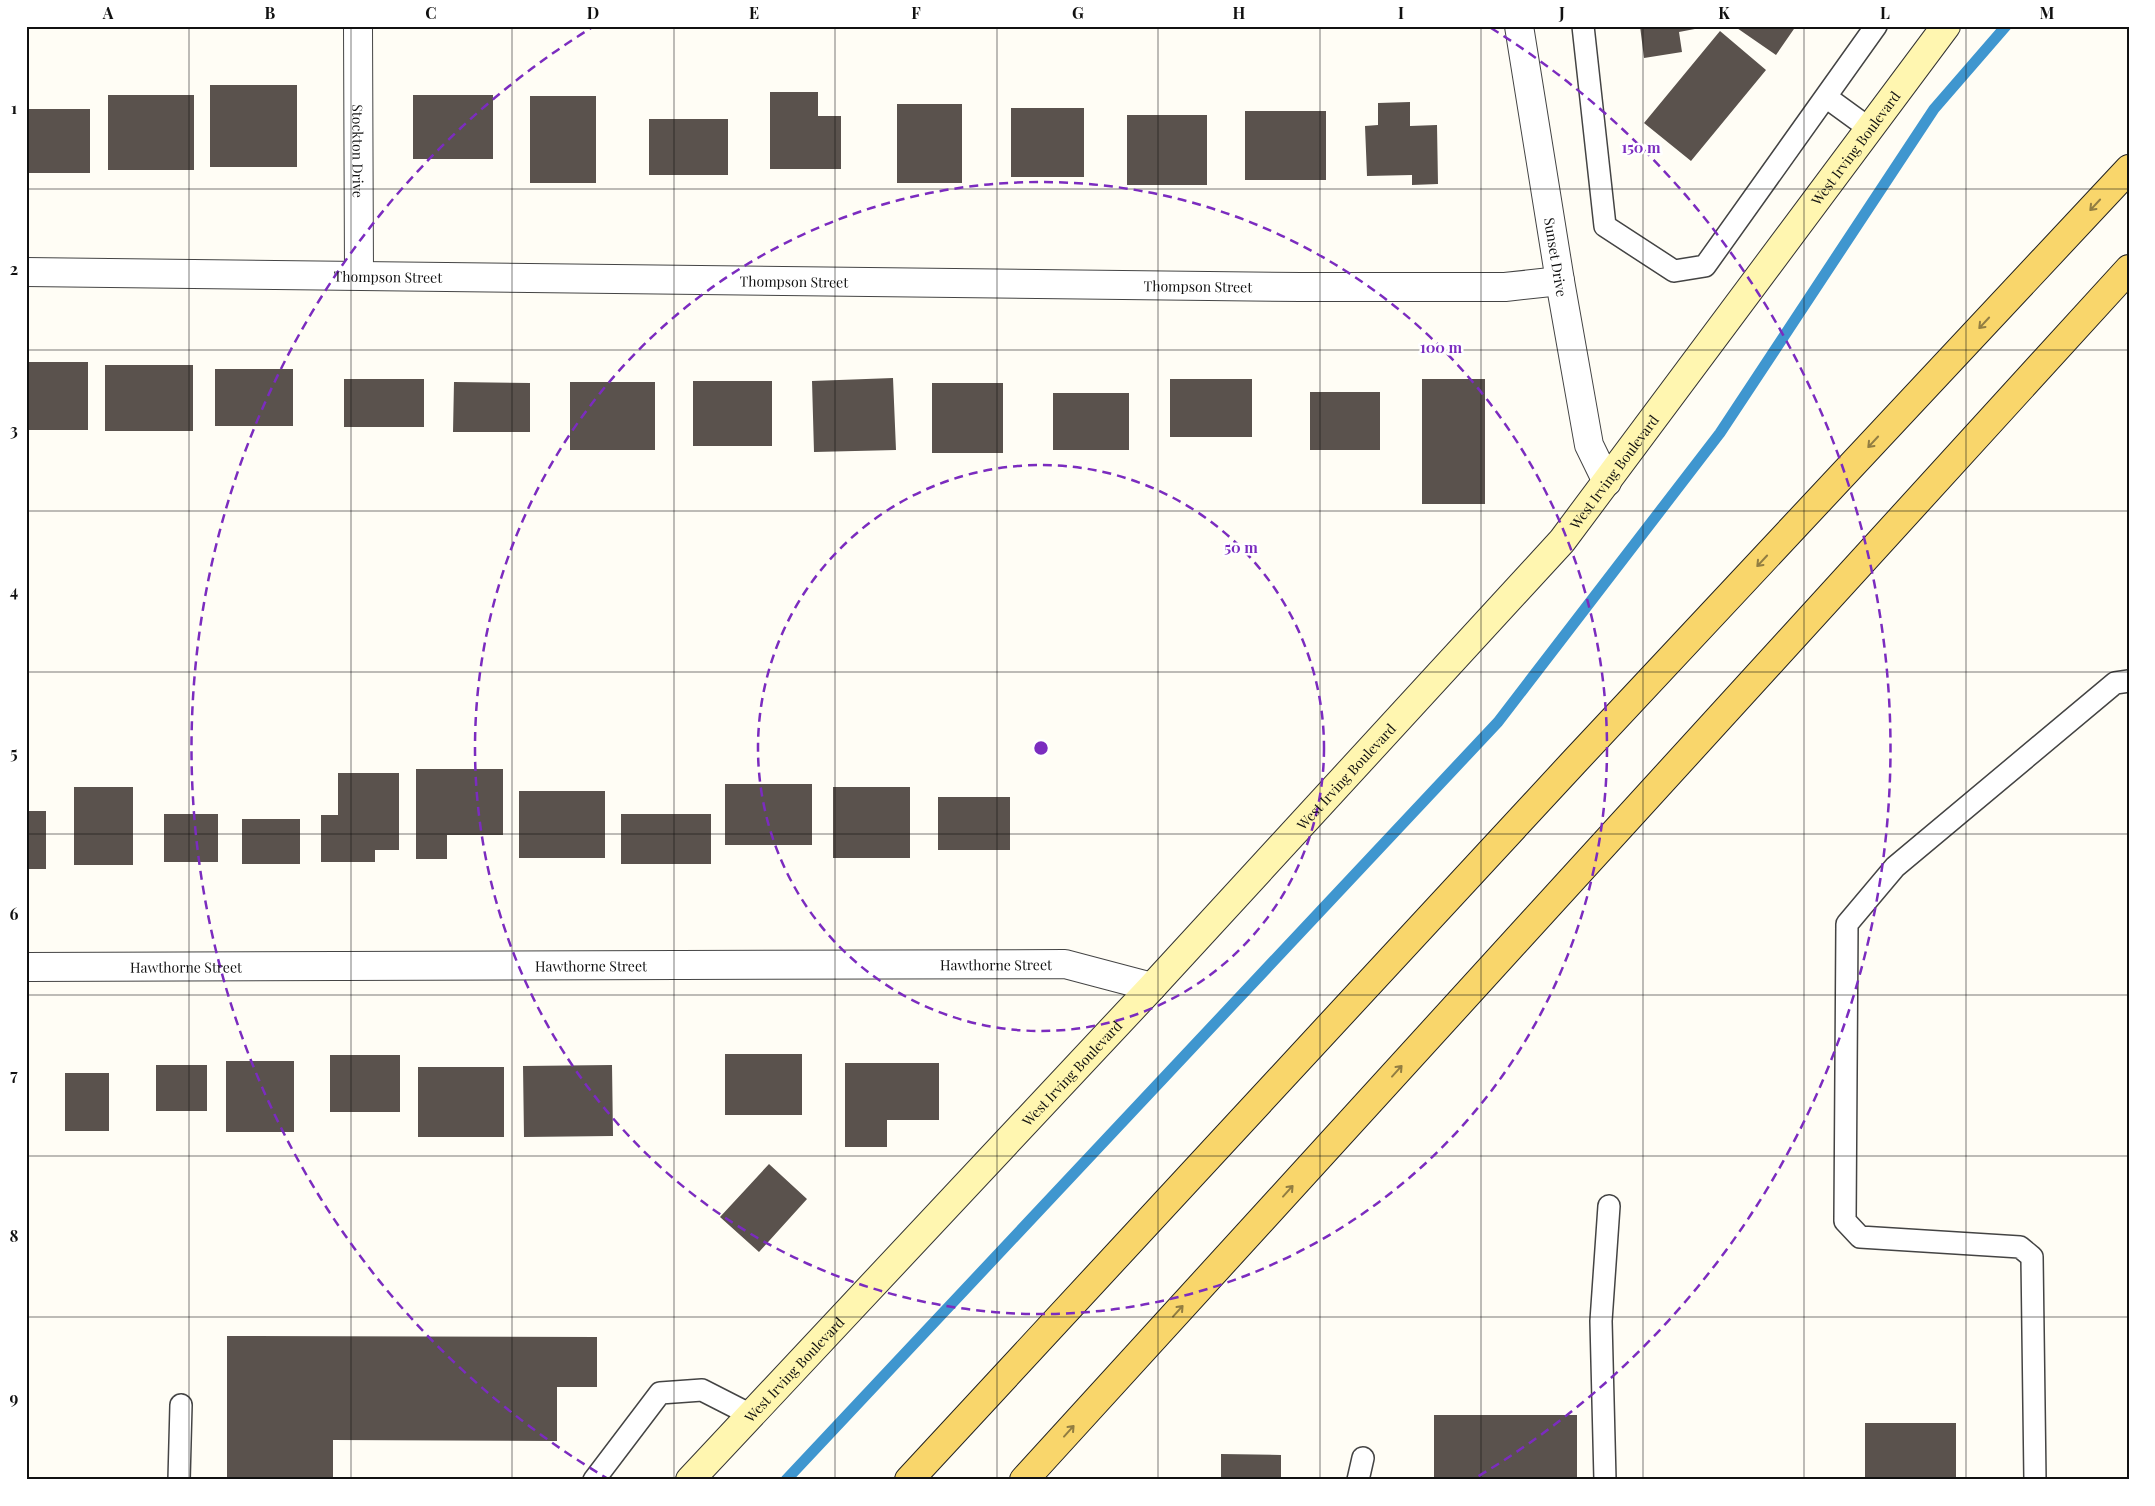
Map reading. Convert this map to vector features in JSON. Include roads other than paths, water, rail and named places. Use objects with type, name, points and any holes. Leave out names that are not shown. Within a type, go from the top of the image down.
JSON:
[{"type":"main road","points":[[909,1480],[1567,769],[2129,169]]},
{"type":"main road","points":[[1035,1473],[2129,269]]},
{"type":"street","name":"Stockton Drive","points":[[358,26],[359,275]]},
{"type":"street","name":"Sunset Drive","points":[[1519,26],[1560,281],[1589,445],[1608,482]]},
{"type":"street","name":"West Irving Boulevard","points":[[690,1480],[1152,987],[1562,541],[1608,482],[1946,26]]},
{"type":"street","name":"Thompson Street","points":[[26,272],[1301,288],[1504,287],[1560,281]]},
{"type":"street","name":"Hawthorne Street","points":[[26,967],[1065,964],[1152,987]]},
{"type":"lane","points":[[1584,26],[1605,226],[1674,271],[1705,266],[1876,26]]},
{"type":"lane","points":[[1826,97],[1870,128]]},
{"type":"lane","points":[[2035,1480],[2032,1257],[2020,1247],[1860,1237],[1845,1221],[1846,924],[1896,867],[2115,683],[2129,681]]},
{"type":"lane","points":[[1605,1480],[1600,1321],[1609,1206]]},
{"type":"lane","points":[[594,1480],[660,1393],[702,1390],[751,1415]]},
{"type":"lane","points":[[179,1480],[181,1405]]},
{"type":"lane","points":[[1358,1480],[1363,1458]]},
{"type":"waterway","points":[[786,1480],[1498,722],[1720,433],[1934,109],[2006,26]]}]
